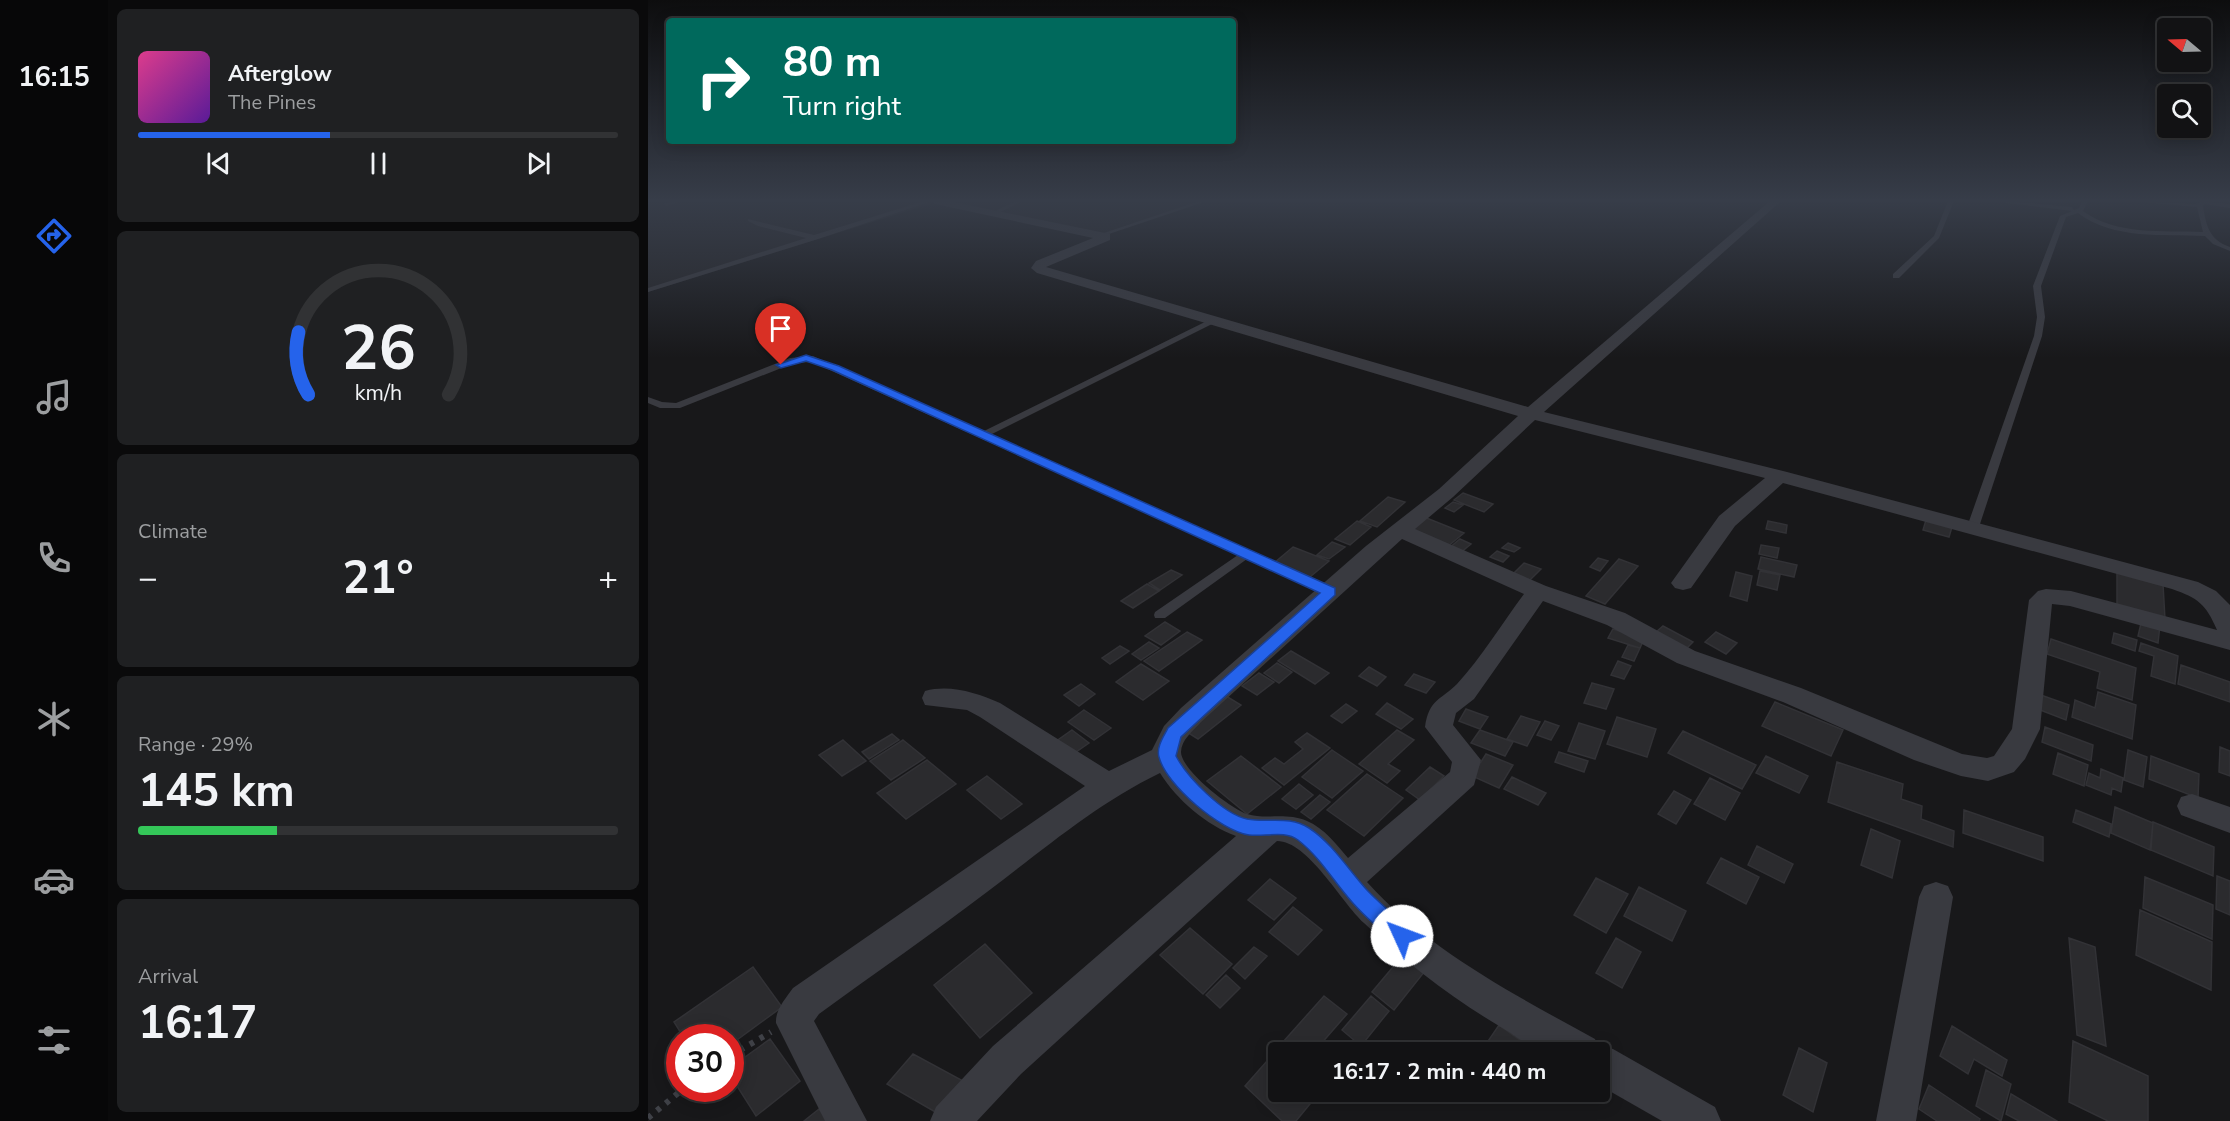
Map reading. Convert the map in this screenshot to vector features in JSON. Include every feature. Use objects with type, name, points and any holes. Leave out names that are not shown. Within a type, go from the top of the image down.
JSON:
[{"type":"street","points":[[1069,253],[1046,262],[1038,268],[1531,414],[1780,476],[2152,576],[2200,592],[2221,609],[2230,632]]},
{"type":"street","points":[[1561,1042],[1499,1007],[1432,961],[1377,913],[1304,834],[1292,828],[1249,827],[1230,822],[1216,813],[1176,772],[1167,756],[1169,742],[1183,724],[1330,592],[1446,493],[1531,414],[1716,253]]},
{"type":"street","points":[[1683,582],[1727,521],[1780,476]]},
{"type":"street","points":[[1400,530],[1538,591],[1616,620],[1686,657],[1792,695],[1924,752],[1961,765],[1988,770],[2004,764],[2015,751],[2026,729],[2041,600],[2046,596],[2071,599],[2230,642]]},
{"type":"street","points":[[1346,880],[1464,777],[1467,760],[1439,727],[1440,718],[1453,697],[1465,692],[1538,591]]},
{"type":"street","points":[[935,698],[971,701],[990,710],[1108,786]]},
{"type":"street","points":[[847,1121],[797,1029],[794,1018],[814,993],[974,883],[1075,807],[1108,786],[1167,756]]},
{"type":"street","points":[[2192,806],[2230,820]]},
{"type":"street","points":[[950,1121],[1007,1060],[1267,828]]},
{"type":"street","points":[[1896,1121],[1918,985],[1936,897]]},
{"type":"street","points":[[1610,1069],[1701,1121]]},
{"type":"lane","points":[[648,290],[767,253]]},
{"type":"lane","points":[[1896,276],[1920,253]]},
{"type":"lane","points":[[1972,528],[2038,336],[2041,316],[2037,286],[2049,253]]},
{"type":"lane","points":[[982,435],[1214,321]]},
{"type":"lane","points":[[648,400],[660,405],[677,406],[793,360],[806,358],[836,368],[1330,592]]},
{"type":"lane","points":[[1160,615],[1247,554]]},
{"type":"path","points":[[744,1048],[794,1018]]},
{"type":"path","points":[[648,1118],[667,1102]]},
{"type":"shaded area","points":[[648,253],[772,253],[648,292]]},
{"type":"building","points":[[1463,493],[1493,504],[1484,512],[1454,500]]},
{"type":"building","points":[[1388,497],[1405,502],[1377,527],[1360,521]]},
{"type":"building","points":[[1453,502],[1463,505],[1454,512],[1445,508]]},
{"type":"building","points":[[1424,517],[1464,533],[1447,547],[1407,531]]},
{"type":"building","points":[[1926,520],[1952,527],[1949,537],[1923,530]]},
{"type":"building","points":[[1357,521],[1371,527],[1350,545],[1335,539]]},
{"type":"building","points":[[1768,521],[1787,525],[1786,533],[1766,529]]},
{"type":"building","points":[[1460,539],[1471,544],[1460,553],[1449,548]]},
{"type":"building","points":[[1332,542],[1345,547],[1329,559],[1317,555]]},
{"type":"building","points":[[1508,543],[1520,548],[1514,552],[1502,548]]},
{"type":"building","points":[[1761,545],[1779,548],[1777,558],[1759,554]]},
{"type":"building","points":[[1293,547],[1329,561],[1310,577],[1274,563]]},
{"type":"building","points":[[1497,551],[1509,556],[1503,562],[1490,557]]},
{"type":"building","points":[[1761,557],[1797,565],[1794,577],[1758,569]]},
{"type":"building","points":[[1598,558],[1608,561],[1600,571],[1590,567]]},
{"type":"building","points":[[1619,559],[1638,566],[1605,604],[1586,596]]},
{"type":"building","points":[[1524,563],[1541,569],[1530,580],[1513,574]]},
{"type":"building","points":[[1171,570],[1182,575],[1160,590],[1149,583]]},
{"type":"building","points":[[1760,571],[1780,575],[1777,590],[1757,585]]},
{"type":"building","points":[[1736,572],[1752,576],[1747,601],[1730,596]]},
{"type":"building","points":[[2117,572],[2163,584],[2165,619],[2117,606]]},
{"type":"building","points":[[1147,584],[1159,591],[1133,608],[1121,601]]},
{"type":"building","points":[[2142,619],[2160,625],[2158,643],[2138,636]]},
{"type":"building","points":[[1165,622],[1180,631],[1161,645],[1145,636]]},
{"type":"building","points":[[1663,626],[1693,642],[1686,649],[1655,633]]},
{"type":"building","points":[[1613,629],[1644,639],[1640,648],[1608,638]]},
{"type":"building","points":[[1187,632],[1202,640],[1159,671],[1144,661]]},
{"type":"building","points":[[1716,632],[1737,643],[1726,654],[1705,642]]},
{"type":"building","points":[[2114,633],[2137,640],[2135,651],[2112,643]]},
{"type":"building","points":[[2051,639],[2136,668],[2132,700],[2097,688],[2100,672],[2047,654]]},
{"type":"building","points":[[1149,642],[1159,648],[1141,660],[1132,654]]},
{"type":"building","points":[[2141,643],[2178,656],[2175,684],[2151,676],[2154,656],[2139,651]]},
{"type":"building","points":[[1628,645],[1640,648],[1634,661],[1622,657]]},
{"type":"building","points":[[1120,646],[1129,651],[1110,664],[1102,658]]},
{"type":"building","points":[[1291,651],[1329,673],[1315,684],[1278,661]]},
{"type":"building","points":[[1618,661],[1631,666],[1624,679],[1611,675]]},
{"type":"building","points":[[1277,663],[1292,672],[1279,683],[1264,673]]},
{"type":"building","points":[[1141,664],[1169,681],[1143,700],[1116,682]]},
{"type":"building","points":[[2181,665],[2230,682],[2230,702],[2178,684]]},
{"type":"building","points":[[1369,667],[1386,677],[1377,686],[1359,676]]},
{"type":"building","points":[[1259,673],[1274,682],[1257,695],[1242,686]]},
{"type":"building","points":[[1414,674],[1435,682],[1426,693],[1405,685]]},
{"type":"building","points":[[1592,683],[1614,689],[1606,709],[1584,703]]},
{"type":"building","points":[[1081,684],[1095,694],[1079,706],[1064,695]]},
{"type":"building","points":[[2098,692],[2136,705],[2132,739],[2072,717],[2075,700],[2095,708]]},
{"type":"building","points":[[2038,694],[2069,705],[2066,720],[2035,708]]},
{"type":"building","points":[[1226,696],[1241,705],[1198,739],[1182,729]]},
{"type":"building","points":[[1775,702],[1843,730],[1831,756],[1762,726]]},
{"type":"building","points":[[1387,703],[1413,719],[1401,729],[1376,714]]},
{"type":"building","points":[[1346,704],[1357,711],[1342,723],[1331,716]]},
{"type":"building","points":[[1466,709],[1488,717],[1480,729],[1459,721]]},
{"type":"building","points":[[1084,710],[1111,728],[1094,740],[1068,722]]},
{"type":"building","points":[[1521,716],[1540,722],[1527,746],[1507,739]]},
{"type":"building","points":[[1617,717],[1656,729],[1647,757],[1607,744]]},
{"type":"building","points":[[1545,721],[1559,726],[1551,740],[1537,735]]},
{"type":"building","points":[[1579,723],[1605,731],[1595,759],[1568,751]]},
{"type":"building","points":[[2045,727],[2093,745],[2091,761],[2042,742]]},
{"type":"building","points":[[1072,730],[1089,743],[1073,754],[1055,742]]},
{"type":"building","points":[[1397,730],[1414,740],[1388,764],[1400,771],[1387,783],[1359,764]]},
{"type":"building","points":[[1480,730],[1513,742],[1505,756],[1471,743]]},
{"type":"building","points":[[1683,731],[1756,765],[1742,789],[1668,753]]},
{"type":"building","points":[[1307,733],[1330,748],[1284,785],[1262,768],[1275,758],[1284,764],[1303,749],[1295,742]]},
{"type":"building","points":[[892,734],[899,740],[869,759],[862,752]]},
{"type":"building","points":[[843,740],[866,761],[842,776],[819,755]]},
{"type":"building","points":[[903,740],[925,758],[891,780],[870,761]]},
{"type":"building","points":[[2220,747],[2230,751],[2230,776],[2219,772]]},
{"type":"building","points":[[1332,750],[1363,771],[1332,798],[1302,777]]},
{"type":"building","points":[[2128,750],[2147,757],[2143,787],[2124,780]]},
{"type":"building","points":[[1559,752],[1588,761],[1584,772],[1555,762]]},
{"type":"building","points":[[2058,753],[2088,765],[2084,786],[2053,774]]},
{"type":"building","points":[[1486,754],[1513,765],[1499,788],[1472,776]]},
{"type":"building","points":[[1241,756],[1281,787],[1247,814],[1207,781]]},
{"type":"building","points":[[1766,756],[1808,776],[1799,793],[1756,773]]},
{"type":"building","points":[[2151,756],[2199,774],[2198,798],[2149,779]]},
{"type":"building","points":[[927,760],[956,784],[906,819],[877,793]]},
{"type":"building","points":[[1837,762],[1903,784],[1901,799],[1922,806],[1921,819],[1954,831],[1953,847],[1828,802]]},
{"type":"building","points":[[1430,767],[1444,776],[1420,800],[1406,790]]},
{"type":"building","points":[[2101,769],[2123,778],[2121,792],[2112,788],[2111,795],[2086,785],[2089,773],[2100,778]]},
{"type":"building","points":[[1367,774],[1403,798],[1364,836],[1327,810]]},
{"type":"building","points":[[987,776],[1022,804],[1001,819],[967,790]]},
{"type":"building","points":[[1512,777],[1546,793],[1538,805],[1504,789]]},
{"type":"building","points":[[1710,778],[1740,793],[1725,820],[1694,804]]},
{"type":"building","points":[[1299,784],[1313,795],[1296,809],[1282,799]]},
{"type":"building","points":[[1674,791],[1691,800],[1676,824],[1658,814]]},
{"type":"building","points":[[1320,795],[1330,802],[1311,819],[1301,812]]},
{"type":"building","points":[[2115,807],[2153,823],[2150,850],[2111,833]]},
{"type":"building","points":[[1964,810],[2043,837],[2043,861],[1963,833]]},
{"type":"building","points":[[2076,810],[2111,824],[2109,837],[2073,822]]},
{"type":"building","points":[[2153,822],[2214,847],[2213,876],[2151,850]]},
{"type":"building","points":[[1871,829],[1900,841],[1892,878],[1861,865]]},
{"type":"building","points":[[1757,846],[1793,864],[1784,883],[1748,865]]},
{"type":"building","points":[[1721,858],[1759,877],[1746,904],[1707,883]]},
{"type":"building","points":[[2217,876],[2230,881],[2230,915],[2216,909]]},
{"type":"building","points":[[2145,877],[2213,905],[2212,939],[2143,908]]},
{"type":"building","points":[[1596,878],[1628,894],[1606,933],[1574,915]]},
{"type":"building","points":[[1270,879],[1296,898],[1274,920],[1248,900]]},
{"type":"building","points":[[1639,887],[1686,911],[1672,941],[1624,916]]},
{"type":"building","points":[[1293,907],[1322,930],[1298,955],[1269,932]]},
{"type":"building","points":[[2140,910],[2212,942],[2211,990],[2136,955]]},
{"type":"building","points":[[1190,928],[1232,964],[1203,994],[1160,955]]},
{"type":"building","points":[[1616,938],[1641,952],[1622,988],[1596,973]]},
{"type":"building","points":[[2069,938],[2095,947],[2106,1046],[2077,1035]]},
{"type":"building","points":[[985,944],[1032,993],[980,1038],[934,985]]},
{"type":"building","points":[[1254,947],[1267,956],[1245,979],[1233,968]]},
{"type":"building","points":[[1403,955],[1425,971],[1394,1010],[1372,992]]},
{"type":"building","points":[[753,967],[782,1007],[744,1035],[744,1024],[675,1024],[674,1022]]},
{"type":"building","points":[[1226,975],[1240,988],[1220,1008],[1206,995]]},
{"type":"building","points":[[1324,996],[1347,1014],[1323,1042],[1283,1042]]},
{"type":"building","points":[[1371,996],[1389,1011],[1364,1042],[1356,1042],[1342,1030]]},
{"type":"building","points":[[1499,1025],[1521,1041],[1520,1042],[1487,1042]]},
{"type":"building","points":[[1952,1026],[2007,1060],[2002,1076],[1974,1059],[1968,1074],[1940,1056]]},
{"type":"building","points":[[770,1039],[800,1081],[756,1116],[744,1097],[744,1058]]},
{"type":"building","points":[[2073,1041],[2148,1076],[2148,1121],[2108,1121],[2069,1102]]},
{"type":"building","points":[[1799,1048],[1827,1063],[1813,1112],[1783,1095]]},
{"type":"building","points":[[913,1054],[963,1081],[937,1113],[887,1084]]},
{"type":"building","points":[[1268,1060],[1268,1102],[1312,1102],[1296,1121],[1282,1121],[1245,1086]]},
{"type":"building","points":[[1986,1070],[2011,1084],[2001,1121],[1976,1106]]},
{"type":"building","points":[[1929,1085],[1980,1119],[1979,1121],[1937,1121],[1919,1109]]},
{"type":"building","points":[[2011,1094],[2057,1121],[2019,1121],[2006,1114]]},
{"type":"building","points":[[819,1109],[828,1121],[804,1121]]},
{"type":"route","points":[[781,365],[806,358],[836,368],[1330,592],[1174,732],[1169,742],[1167,756],[1176,772],[1216,813],[1230,822],[1249,827],[1292,828],[1304,834],[1319,847],[1360,897],[1402,936]]}]
